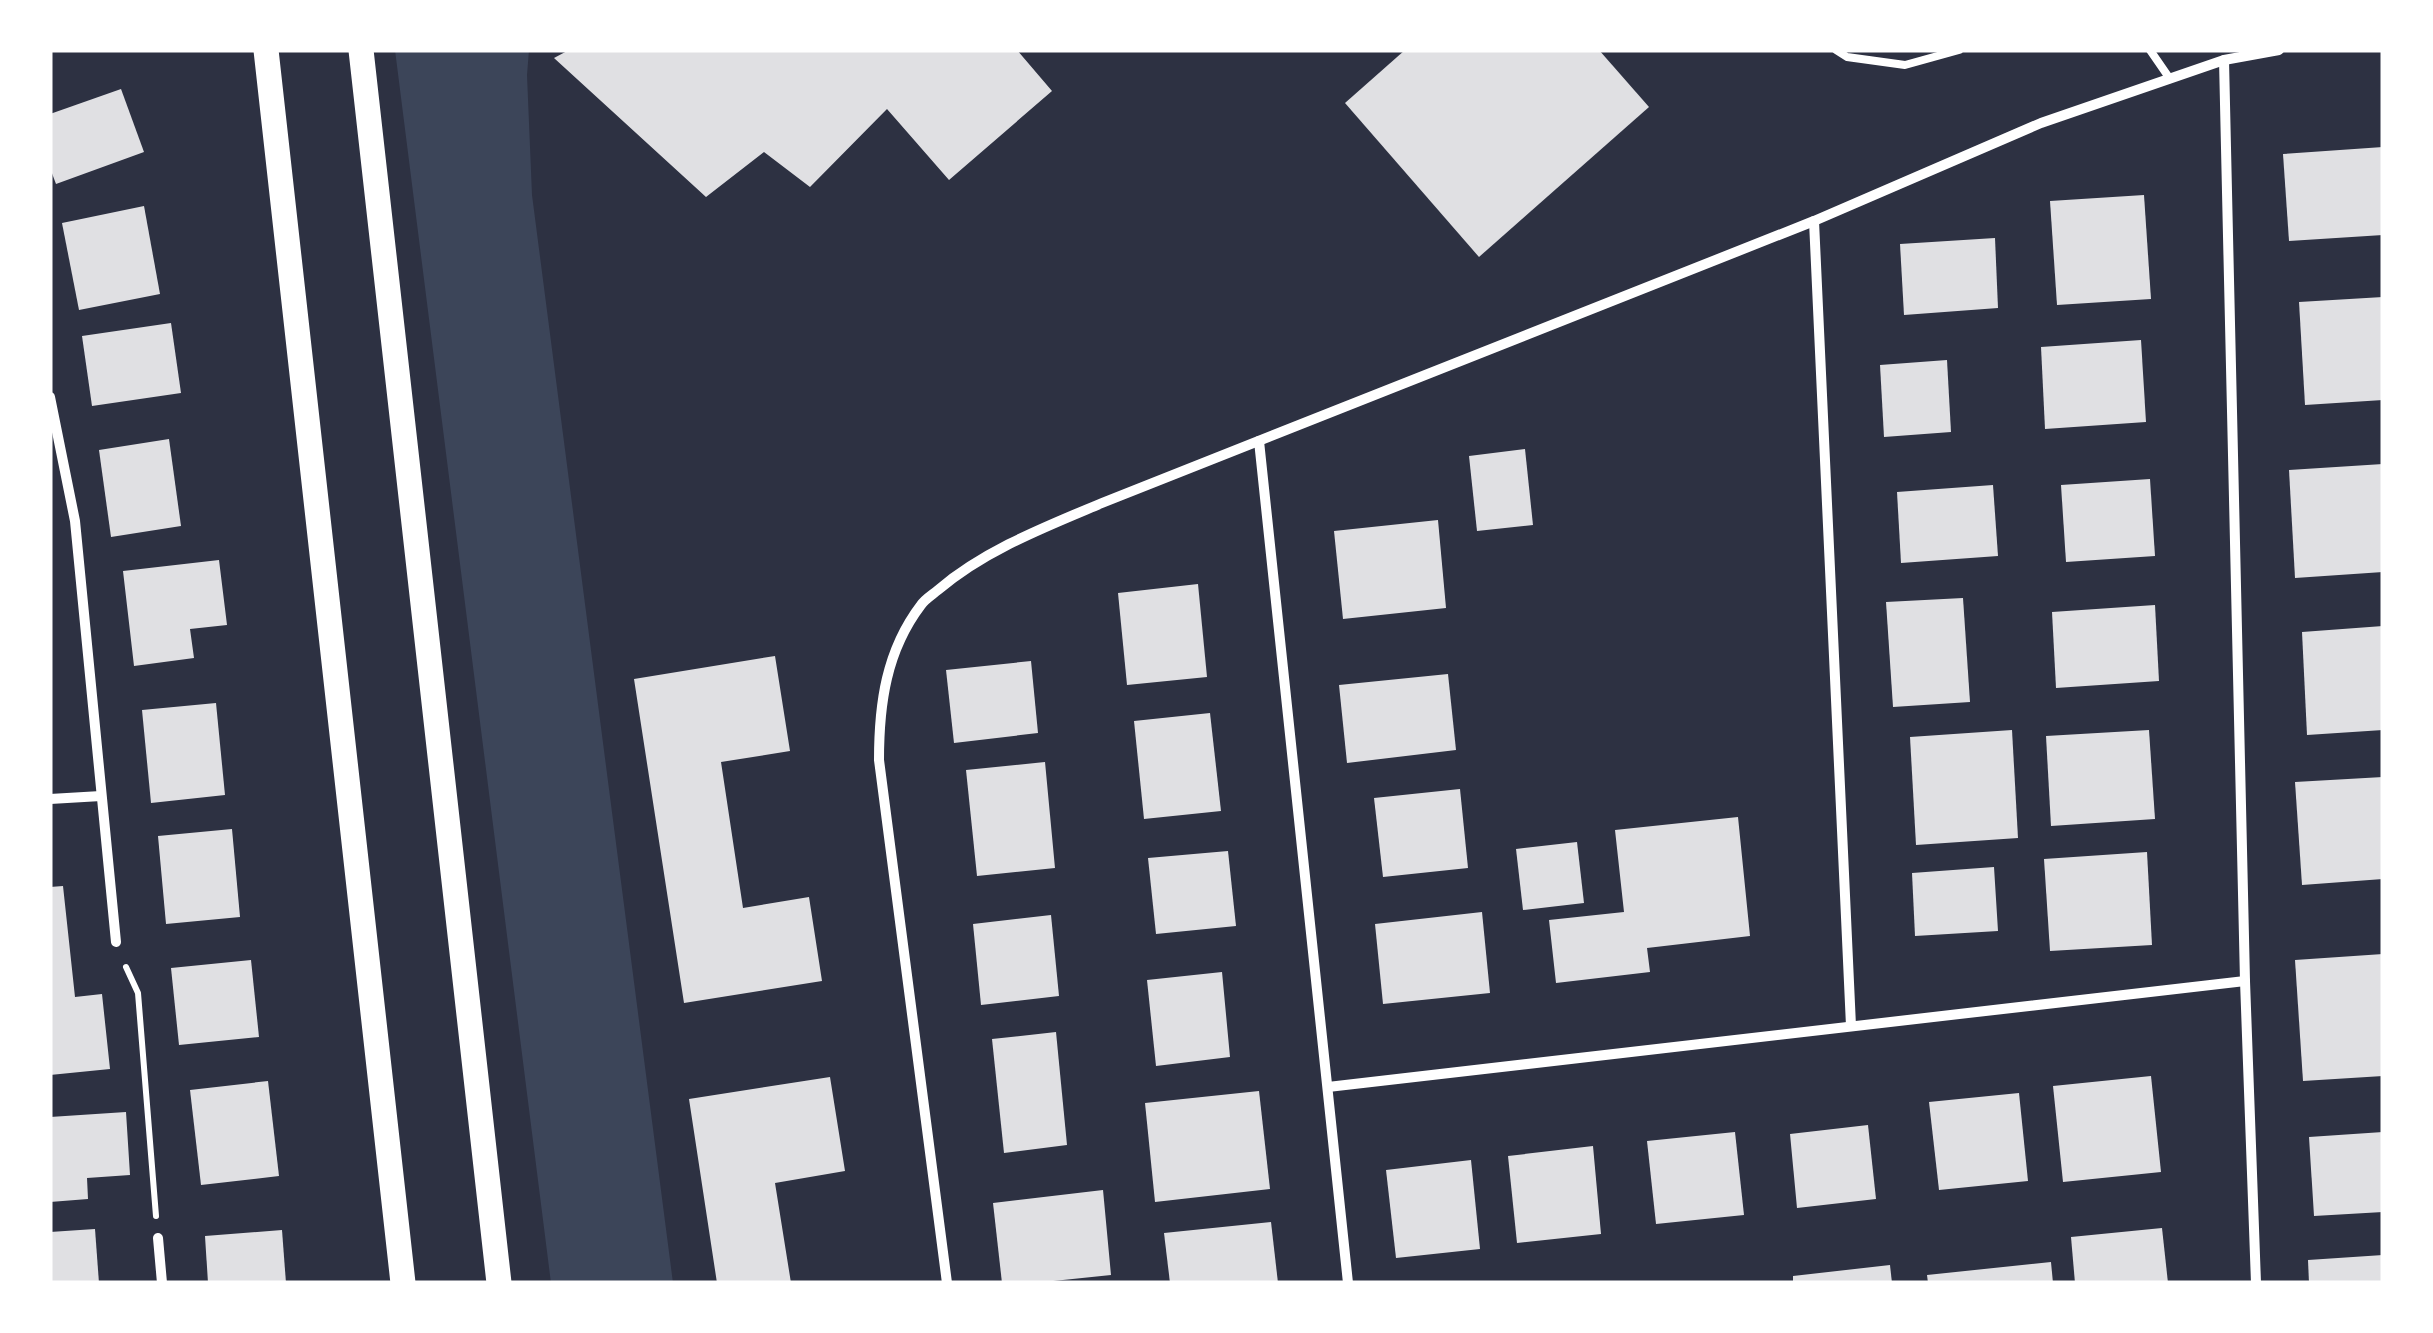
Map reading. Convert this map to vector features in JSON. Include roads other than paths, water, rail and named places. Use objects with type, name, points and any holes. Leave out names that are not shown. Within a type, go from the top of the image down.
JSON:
[{"type":"main road","points":[[266,50],[404,1283]]},
{"type":"main road","points":[[362,50],[499,1283]]},
{"type":"street","points":[[947,1283],[878,760],[886,673],[922,603],[962,570],[1035,532],[1814,221],[2040,124],[2224,60],[2278,50]]},
{"type":"street","points":[[2224,60],[2245,981],[2256,1283]]},
{"type":"street","points":[[1814,221],[1851,1026]]},
{"type":"street","points":[[50,398],[75,521],[116,942]]},
{"type":"street","points":[[1259,441],[1348,1283]]},
{"type":"street","points":[[50,799],[101,796]]},
{"type":"street","points":[[1328,1087],[2245,981]]},
{"type":"street","points":[[158,1238],[162,1283]]},
{"type":"lane","points":[[1836,50],[1847,57],[1905,65],[1959,50]]},
{"type":"lane","points":[[2150,50],[2170,79]]}]
